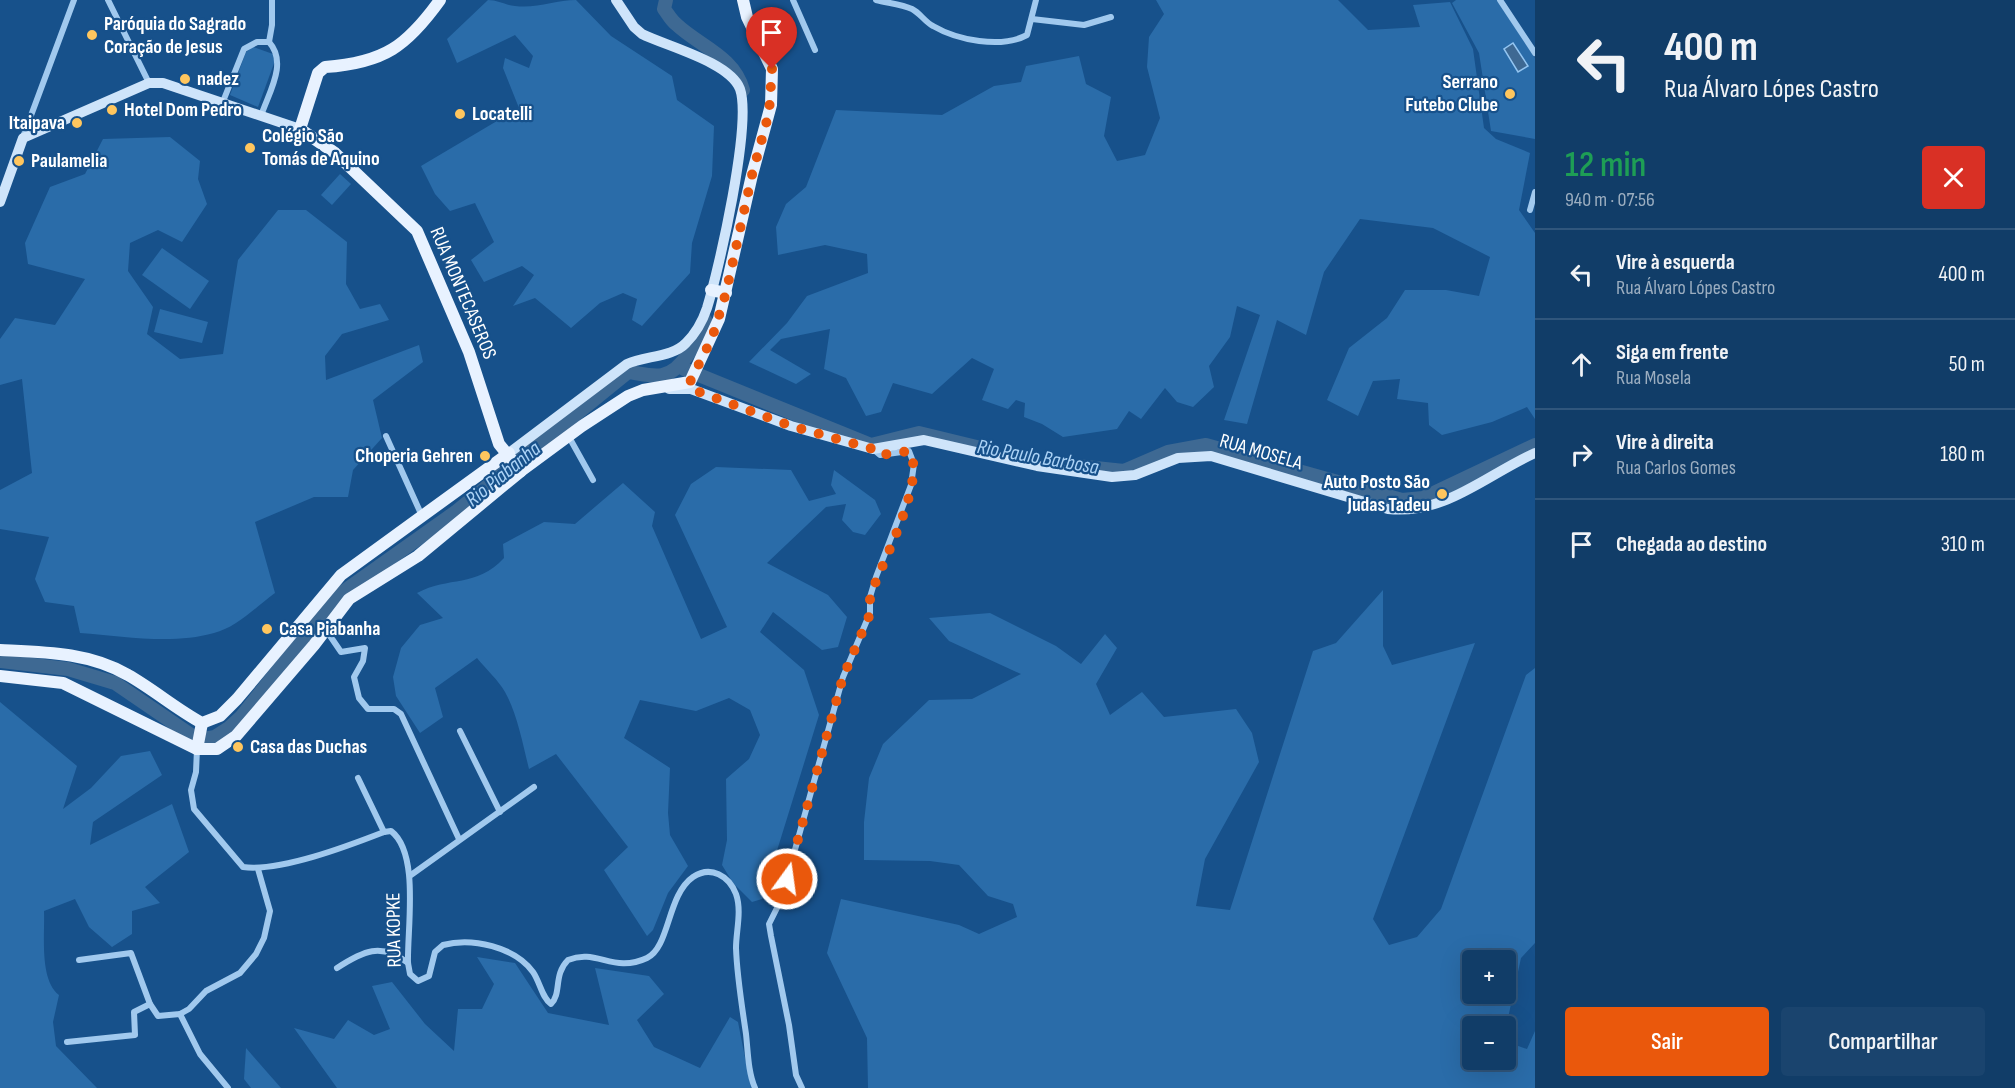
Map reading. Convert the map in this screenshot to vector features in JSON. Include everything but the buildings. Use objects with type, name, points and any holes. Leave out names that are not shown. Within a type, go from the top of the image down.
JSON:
[{"type":"main road","points":[[300,129],[318,73],[325,67],[343,65],[392,52],[419,29],[440,0]]},
{"type":"main road","points":[[202,723],[220,716],[237,699],[341,576],[627,364],[640,358],[681,349],[695,333],[706,309],[711,290],[738,166],[742,111],[740,88],[730,75],[718,68],[642,34],[634,27],[616,0]]},
{"type":"main road","points":[[0,676],[63,683],[197,749],[217,748],[236,736],[349,600],[418,556],[521,471],[628,396],[658,388],[690,386],[712,338],[726,293],[772,97],[772,69],[747,16],[743,0]]},
{"type":"main road","points":[[0,202],[23,138],[149,83]]},
{"type":"main road","name":"RUA MONTECASEROS","points":[[149,83],[163,83],[300,129],[335,153],[417,231],[469,352],[500,444],[521,471]]},
{"type":"main road","points":[[711,290],[726,293]]},
{"type":"main road","name":"RUA MOSELA","points":[[690,386],[791,426],[873,449],[924,440],[1037,466],[1112,477],[1135,475],[1178,458],[1211,456],[1388,509],[1428,508],[1453,498],[1535,453]]},
{"type":"main road","points":[[0,650],[79,656],[102,663],[126,674],[202,723]]},
{"type":"main road","points":[[197,749],[202,723]]},
{"type":"street","points":[[23,138],[74,0]]},
{"type":"street","points":[[108,0],[149,83]]},
{"type":"street","points":[[261,116],[278,66],[279,56],[269,42],[272,0]]},
{"type":"street","points":[[794,0],[815,50]]},
{"type":"street","points":[[876,0],[911,8],[938,29],[956,37],[981,42],[1021,38],[1027,35],[1036,0]]},
{"type":"street","points":[[1500,0],[1535,53]]},
{"type":"street","points":[[1032,19],[1084,25],[1111,17]]},
{"type":"street","points":[[222,104],[244,49],[257,42],[269,42]]},
{"type":"street","points":[[1530,210],[1535,192]]},
{"type":"street","points":[[386,436],[422,517]]},
{"type":"street","points":[[568,437],[593,480]]},
{"type":"street","points":[[802,1088],[796,1075],[789,1025],[774,961],[769,924],[781,900],[843,677],[870,614],[873,587],[906,504],[914,473],[914,464],[909,451],[880,455],[873,449]]},
{"type":"street","points":[[326,630],[341,652],[365,648],[363,661],[354,677],[359,698],[368,710],[394,709],[401,714],[459,839]]},
{"type":"street","points":[[460,731],[500,812]]},
{"type":"street","points":[[197,749],[196,772],[191,790],[194,809],[243,867],[258,869],[332,850],[384,832],[358,778]]},
{"type":"street","points":[[411,875],[534,787]]},
{"type":"street","name":"RUA KOPKE","points":[[384,832],[391,831],[396,834],[407,858],[411,875],[408,963],[413,978],[423,981],[429,976],[435,952],[443,945],[492,946],[511,953],[525,963],[551,1005],[555,1000],[557,978],[568,960],[583,956],[626,965],[650,956],[661,944],[669,914],[690,879],[706,872],[715,872],[731,885],[738,903],[737,966],[755,1088]]},
{"type":"street","points":[[79,960],[131,953],[150,1004],[160,1017],[180,1014],[193,1006],[206,991],[240,973],[261,947],[270,911],[258,869]]},
{"type":"street","points":[[337,968],[351,959],[382,950],[392,952],[408,963]]},
{"type":"street","points":[[67,1041],[135,1035],[134,1012],[150,1004]]},
{"type":"street","points":[[180,1014],[195,1047],[228,1088]]},
{"type":"shaded area","points":[[488,0],[523,7],[576,0],[611,36],[672,76],[677,100],[714,126],[712,176],[692,243],[690,273],[642,326],[632,320],[637,299],[623,293],[600,303],[571,328],[535,298],[513,306],[534,275],[522,266],[484,282],[471,260],[494,242],[475,203],[450,211],[435,194],[421,166],[519,108],[503,68],[505,58],[529,68],[533,56],[515,35],[457,63],[447,39]]},
{"type":"shaded area","points":[[1156,0],[1338,0],[1368,30],[1420,27],[1413,5],[1450,2],[1473,49],[1484,128],[1496,139],[1530,153],[1519,210],[1535,233],[1535,419],[1527,407],[1492,422],[1442,435],[1429,425],[1428,403],[1397,399],[1400,379],[1373,381],[1358,416],[1327,400],[1349,348],[1387,318],[1405,290],[1446,290],[1479,296],[1490,257],[1433,228],[1360,219],[1324,272],[1306,335],[1277,320],[1247,424],[1224,420],[1260,315],[1237,306],[1230,337],[1209,366],[1214,387],[1193,407],[1177,402],[1165,388],[1141,419],[1129,411],[1117,429],[1063,437],[1042,424],[1024,417],[1025,403],[1016,400],[1008,409],[982,400],[994,369],[972,358],[932,394],[893,383],[881,412],[866,416],[846,378],[824,369],[830,329],[781,339],[770,350],[811,374],[796,384],[749,362],[787,323],[807,296],[868,273],[867,254],[825,245],[778,255],[776,227],[786,204],[806,187],[836,110],[942,115],[994,86],[1021,82],[1026,66],[1079,56],[1086,84],[1111,97],[1104,136],[1117,161],[1145,155],[1160,118],[1147,67],[1149,37],[1164,14]]},
{"type":"shaded area","name":"Serrano Futebo Clube","points":[[1456,0],[1497,0],[1535,58],[1535,139],[1491,131],[1479,53],[1452,3]]},
{"type":"shaded area","points":[[1513,43],[1528,66],[1518,72],[1504,49]]},
{"type":"shaded area","points":[[253,47],[273,54],[276,58],[258,107],[230,95],[246,52]]},
{"type":"shaded area","points":[[170,137],[200,161],[198,179],[207,204],[182,242],[158,230],[130,243],[128,271],[153,307],[147,334],[180,359],[223,354],[238,260],[278,210],[306,210],[347,242],[346,284],[360,309],[380,304],[389,320],[342,334],[325,356],[326,380],[419,345],[423,362],[373,400],[382,438],[353,470],[348,497],[314,497],[255,522],[275,593],[254,610],[222,630],[198,637],[147,639],[80,633],[74,606],[45,602],[35,579],[49,537],[0,529],[0,490],[32,473],[22,379],[0,385],[0,339],[15,318],[55,325],[85,279],[28,264],[25,243],[50,187],[85,174],[103,139]]},
{"type":"shaded area","points":[[340,174],[351,184],[332,205],[321,195]]},
{"type":"shaded area","points":[[162,248],[209,281],[190,309],[142,275]]},
{"type":"shaded area","points":[[160,309],[208,322],[202,343],[154,332]]},
{"type":"shaded area","points":[[716,467],[791,470],[809,501],[836,494],[831,485],[834,470],[875,500],[881,514],[865,535],[853,532],[842,520],[846,504],[826,507],[767,563],[828,595],[847,617],[838,647],[822,650],[773,612],[760,632],[804,670],[819,715],[762,899],[752,902],[733,883],[722,865],[727,840],[726,779],[749,759],[760,735],[750,710],[729,698],[696,711],[640,700],[624,738],[670,768],[668,813],[670,835],[688,866],[668,893],[653,930],[647,936],[604,870],[628,847],[556,754],[529,769],[509,700],[499,683],[477,658],[435,688],[443,717],[420,733],[396,696],[393,677],[401,648],[420,625],[443,618],[417,593],[483,574],[504,558],[503,544],[544,522],[575,524],[623,483],[655,512],[652,526],[701,639],[727,627],[675,515],[691,484]]},
{"type":"shaded area","points":[[1383,590],[1383,646],[1392,665],[1475,643],[1373,919],[1389,945],[1417,937],[1441,909],[1526,675],[1535,668],[1535,943],[1521,958],[1516,981],[1516,950],[1462,950],[1462,1004],[1511,1004],[1508,1016],[1462,1016],[1462,1070],[1516,1070],[1516,1045],[1527,1049],[1535,1031],[1535,1088],[868,1088],[867,1038],[827,953],[841,899],[959,925],[979,934],[1017,917],[1013,904],[988,896],[959,865],[930,861],[864,860],[864,822],[869,778],[883,744],[929,700],[972,699],[1021,674],[949,641],[929,618],[990,613],[1056,646],[1081,664],[1105,634],[1117,648],[1096,684],[1110,715],[1142,692],[1164,717],[1236,709],[1252,733],[1259,762],[1205,859],[1196,906],[1230,910],[1313,651],[1336,643]]},
{"type":"shaded area","points":[[0,702],[77,766],[63,809],[91,788],[121,756],[150,751],[162,775],[93,822],[90,845],[172,804],[189,852],[145,887],[160,903],[132,911],[132,934],[112,947],[89,927],[75,899],[44,911],[46,968],[48,978],[59,995],[53,1022],[56,1046],[97,1088],[0,1088]]},
{"type":"shaded area","points":[[477,957],[515,963],[548,1013],[609,1025],[595,968],[649,976],[664,994],[637,1020],[654,1047],[700,1068],[730,1017],[738,1022],[751,1088],[337,1088],[294,1028],[334,1039],[348,1020],[374,1035],[390,1029],[372,986],[392,982],[425,1024],[454,1051],[458,1009],[482,1009],[494,984]]},
{"type":"shaded area","points":[[246,1048],[281,1088],[251,1088],[244,1079]]},
{"type":"waterway","name":"Rio Piabanha","points":[[666,0],[664,9],[673,21],[724,60],[732,68],[743,90]]},
{"type":"waterway","name":"Rio Piabanha","points":[[0,661],[68,669],[115,683],[191,735],[204,739],[215,737],[241,717],[336,597],[457,511],[628,372],[662,375],[677,367],[689,353],[705,320]]},
{"type":"waterway","name":"Rio Paulo Barbosa","points":[[684,369],[871,445],[919,433],[989,450]]},
{"type":"waterway","name":"Rio Paulo Barbosa","points":[[1048,463],[1124,471],[1168,452],[1206,445],[1402,500],[1423,498],[1535,445]]},
{"type":"place","name":"Paróquia do Sagrado Coração de Jesus","points":[[92,35]]},
{"type":"place","name":"nadez","points":[[185,79]]},
{"type":"place","name":"Serrano Futebo Clube","points":[[1510,94]]},
{"type":"place","name":"Hotel Dom Pedro","points":[[112,110]]},
{"type":"place","name":"Locatelli","points":[[460,114]]},
{"type":"place","name":"Itaipava","points":[[77,123]]},
{"type":"place","name":"Colégio São Tomás de Aquino","points":[[250,148]]},
{"type":"place","name":"Paulamelia","points":[[19,161]]},
{"type":"place","name":"Choperia Gehren","points":[[485,456]]},
{"type":"place","name":"Auto Posto São Judas Tadeu","points":[[1442,494]]},
{"type":"place","name":"Casa Piabanha","points":[[267,629]]},
{"type":"place","name":"Casa das Duchas","points":[[238,747]]},
{"type":"route","points":[[772,69],[772,97],[769,113],[752,175],[726,293],[712,338],[690,382],[691,389],[791,426],[873,449],[880,455],[909,451],[914,464],[906,504],[870,597],[870,614],[843,677],[787,879]]}]
